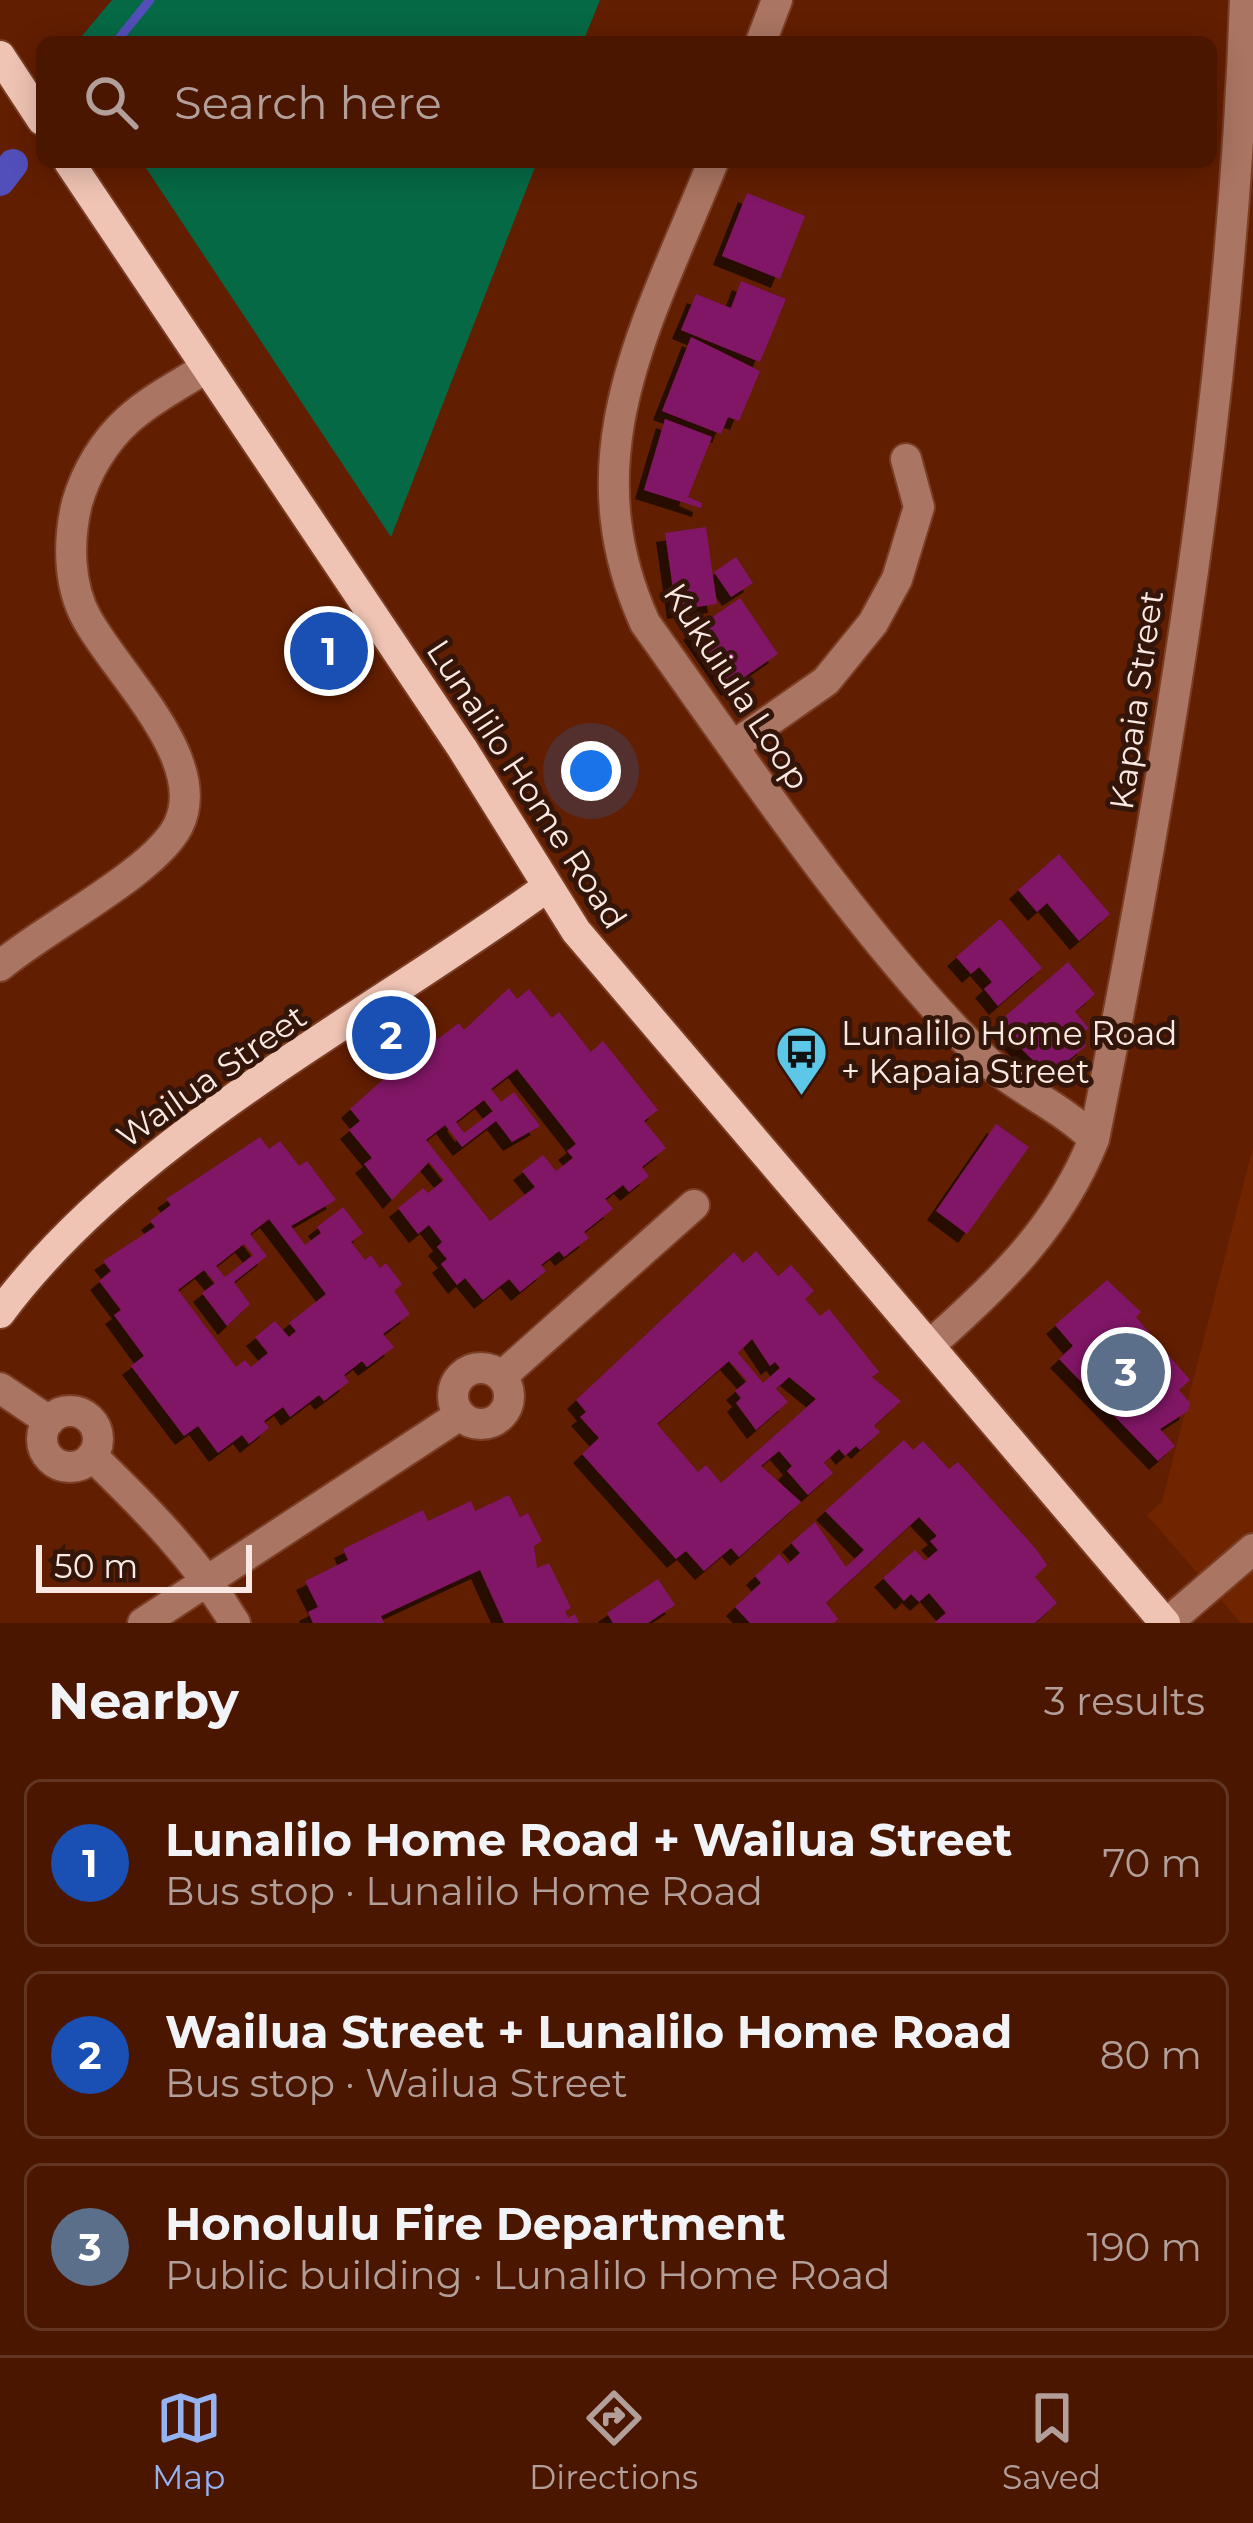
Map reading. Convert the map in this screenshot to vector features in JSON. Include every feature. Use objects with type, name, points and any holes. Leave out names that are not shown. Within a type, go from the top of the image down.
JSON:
[{"type":"main road","points":[[0,56],[36,111]]},
{"type":"main road","name":"Lunalilo Home Road","points":[[73,168],[462,748],[576,931],[1166,1623]]},
{"type":"main road","name":"Wailua Street","points":[[0,1313],[47,1256],[132,1175],[547,887]]},
{"type":"street","points":[[763,36],[778,0]]},
{"type":"street","name":"Kapaia Street","points":[[929,1346],[996,1287],[1042,1234],[1080,1174],[1094,1138],[1176,690],[1227,283],[1245,0]]},
{"type":"street","name":"Kukuiula Loop","points":[[711,168],[622,394],[611,498],[619,550],[645,623],[782,820],[972,1046],[1013,1084],[1067,1113],[1094,1138]]},
{"type":"street","points":[[0,966],[158,852],[180,822],[186,797],[182,765],[87,619],[74,577],[72,534],[81,491],[109,440],[128,419],[204,369]]},
{"type":"street","points":[[733,746],[816,689],[874,623],[897,579],[919,507],[906,460]]},
{"type":"street","points":[[143,1623],[460,1415],[453,1400],[461,1375],[478,1367],[502,1376],[694,1205]]},
{"type":"street","points":[[0,1388],[49,1421],[42,1442],[50,1459],[66,1468],[92,1456],[209,1581],[235,1623]]},
{"type":"street","points":[[1166,1623],[1253,1549]]},
{"type":"shaded area","points":[[1253,1147],[1253,1623],[1241,1623],[1147,1515],[1162,1502]]},
{"type":"green space","points":[[112,0],[600,0],[585,36],[82,36]]},
{"type":"green space","points":[[146,168],[535,168],[391,537]]},
{"type":"building","points":[[747,193],[805,216],[780,279],[722,256]]},
{"type":"building","points":[[741,281],[786,299],[760,362],[681,330],[696,294],[731,308]]},
{"type":"building","points":[[691,337],[760,371],[739,421],[728,417],[721,434],[662,411]]},
{"type":"building","points":[[665,419],[712,437],[688,497],[702,503],[701,508],[644,490]]},
{"type":"building","points":[[706,527],[717,604],[676,610],[665,533]]},
{"type":"building","points":[[736,557],[753,583],[731,597],[714,572]]},
{"type":"building","points":[[740,598],[778,654],[730,687],[692,631]]},
{"type":"building","points":[[1059,854],[1110,914],[1079,941],[1047,903],[1037,912],[1018,890]]},
{"type":"building","points":[[1000,919],[1042,968],[998,1006],[984,989],[992,982],[979,967],[971,974],[956,957]]},
{"type":"building","points":[[1068,962],[1095,994],[1075,1012],[1089,1028],[1083,1033],[1086,1046],[1049,1076],[996,1024]]},
{"type":"building","points":[[509,988],[517,999],[529,989],[552,1018],[559,1012],[591,1052],[603,1041],[658,1110],[644,1121],[666,1148],[642,1167],[649,1176],[629,1192],[623,1185],[605,1199],[613,1209],[584,1232],[589,1238],[564,1257],[559,1251],[541,1265],[546,1271],[520,1292],[509,1279],[483,1300],[465,1278],[457,1285],[441,1264],[447,1259],[437,1247],[442,1242],[429,1225],[418,1234],[398,1208],[423,1188],[428,1193],[444,1180],[429,1162],[392,1200],[364,1164],[372,1158],[349,1130],[360,1121],[350,1109],[434,1034],[438,1039],[459,1023],[464,1030]],"holes":[[[517,1069],[576,1144],[567,1151],[573,1158],[556,1171],[543,1155],[522,1171],[535,1187],[490,1221],[426,1140],[445,1125],[462,1147],[496,1121],[512,1142],[540,1126],[514,1092],[501,1102],[491,1089]],[[484,1100],[493,1111],[464,1133],[456,1122]]]},
{"type":"building","points":[[996,1124],[1029,1147],[967,1234],[936,1211]]},
{"type":"building","points":[[260,1137],[269,1149],[280,1141],[299,1166],[307,1161],[336,1200],[291,1226],[305,1245],[321,1233],[317,1227],[343,1207],[363,1233],[351,1242],[365,1260],[371,1255],[380,1268],[386,1263],[402,1284],[394,1291],[410,1314],[383,1334],[394,1347],[367,1367],[362,1361],[344,1375],[349,1382],[324,1401],[319,1395],[290,1417],[283,1407],[264,1421],[269,1428],[249,1444],[242,1435],[218,1453],[198,1426],[184,1436],[131,1366],[144,1356],[114,1315],[121,1310],[99,1281],[111,1271],[103,1261],[155,1227],[150,1221],[171,1205],[166,1199]],"holes":[[[269,1219],[326,1294],[289,1323],[296,1331],[289,1337],[275,1321],[255,1337],[268,1353],[251,1367],[245,1360],[236,1367],[178,1290],[204,1270],[215,1283],[202,1293],[227,1326],[250,1304],[234,1282],[267,1256],[250,1234]],[[244,1244],[253,1255],[225,1277],[216,1266]]]},
{"type":"building","points":[[756,1251],[778,1276],[791,1265],[814,1291],[805,1299],[820,1316],[829,1309],[879,1372],[872,1377],[901,1401],[874,1426],[880,1432],[860,1450],[856,1446],[845,1456],[839,1449],[824,1463],[833,1473],[808,1495],[787,1471],[792,1466],[779,1451],[761,1466],[801,1502],[739,1557],[731,1548],[704,1571],[686,1551],[676,1559],[582,1454],[599,1438],[580,1417],[586,1412],[576,1400],[734,1252],[743,1263]],"holes":[[[752,1339],[770,1366],[775,1362],[780,1368],[763,1383],[738,1353]],[[729,1361],[747,1381],[735,1391],[741,1398],[736,1403],[756,1430],[788,1402],[776,1389],[789,1377],[816,1399],[721,1483],[706,1465],[698,1472],[657,1424]]]},
{"type":"building","points":[[1107,1280],[1141,1312],[1136,1317],[1190,1380],[1179,1390],[1190,1403],[1188,1411],[1160,1429],[1175,1446],[1158,1461],[1059,1359],[1073,1346],[1055,1325]]},
{"type":"building","points":[[904,1440],[913,1450],[923,1441],[949,1469],[958,1462],[1036,1549],[1047,1565],[1035,1577],[1057,1603],[1035,1623],[934,1623],[946,1613],[929,1593],[919,1602],[911,1594],[904,1601],[883,1578],[915,1550],[925,1561],[938,1550],[930,1541],[937,1536],[919,1517],[826,1603],[838,1619],[834,1623],[750,1623],[735,1607],[761,1583],[755,1576],[779,1554],[788,1564],[800,1553],[791,1543],[815,1522],[846,1567],[864,1550],[825,1511]]},
{"type":"building","points":[[509,1495],[520,1517],[528,1513],[542,1541],[534,1546],[537,1568],[549,1563],[571,1608],[565,1611],[568,1618],[575,1614],[579,1623],[504,1623],[480,1570],[381,1616],[384,1623],[313,1623],[308,1612],[318,1607],[305,1581],[348,1560],[343,1549],[423,1510],[428,1521],[471,1501],[475,1511]]},
{"type":"building","points":[[658,1579],[675,1605],[648,1623],[613,1623],[607,1613]]},
{"type":"waterway","points":[[121,36],[150,0]]},
{"type":"waterway","points":[[0,181],[13,164]]},
{"type":"place","name":"Lunalilo Home Road + Wailua Street","points":[[329,651]]},
{"type":"place","name":"Wailua Street + Lunalilo Home Road","points":[[391,1035]]},
{"type":"place","name":"Lunalilo Home Road + Kapaia Street","points":[[802,1098]]},
{"type":"place","name":"Honolulu Fire Department","points":[[1126,1372]]}]
